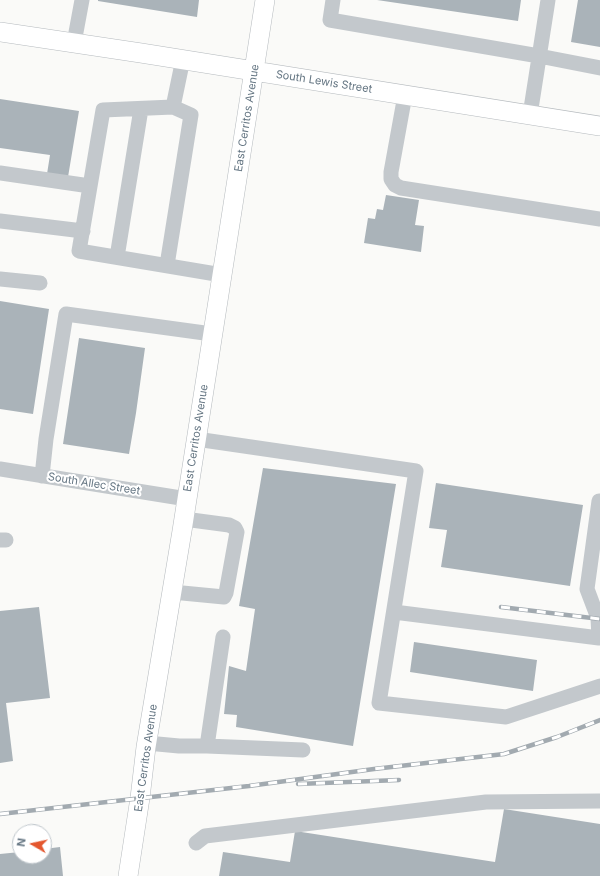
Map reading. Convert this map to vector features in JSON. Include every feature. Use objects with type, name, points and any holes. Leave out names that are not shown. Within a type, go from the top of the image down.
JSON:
[{"type":"main road","name":"East Cerritos Avenue","points":[[128,876],[147,743],[184,519],[265,0]]},
{"type":"main road","name":"South Lewis Street","points":[[0,32],[182,59],[600,126]]},
{"type":"street","points":[[74,43],[82,0]]},
{"type":"street","points":[[333,0],[330,20],[600,68]]},
{"type":"street","points":[[530,115],[548,0]]},
{"type":"street","points":[[173,107],[182,59]]},
{"type":"street","points":[[405,95],[391,172],[391,178],[395,185],[400,188],[600,219]]},
{"type":"street","points":[[167,266],[191,115],[173,107],[103,110],[79,251],[117,257],[167,266],[222,275]]},
{"type":"street","points":[[117,257],[141,109]]},
{"type":"street","points":[[0,173],[90,186]]},
{"type":"street","points":[[0,221],[83,231]]},
{"type":"street","points":[[0,279],[40,283]]},
{"type":"street","points":[[42,476],[46,439],[66,314],[212,334]]},
{"type":"street","points":[[196,439],[416,471],[379,703],[506,717],[600,686]]},
{"type":"street","name":"South Allec Street","points":[[0,469],[187,498]]},
{"type":"street","points":[[394,612],[600,638],[598,618],[586,589],[600,501]]},
{"type":"street","points":[[172,592],[224,597],[226,593],[236,532],[235,528],[229,525],[184,519]]},
{"type":"street","points":[[207,746],[223,637]]},
{"type":"street","points":[[147,743],[179,746],[303,750]]},
{"type":"street","points":[[196,843],[205,836],[486,802],[600,801]]},
{"type":"building","points":[[98,0],[199,0],[197,17]]},
{"type":"building","points":[[377,0],[521,0],[518,21]]},
{"type":"building","points":[[578,0],[600,0],[600,47],[571,42]]},
{"type":"building","points":[[0,99],[79,111],[68,177],[47,174],[50,155],[0,148]]},
{"type":"building","points":[[386,195],[419,200],[415,225],[424,226],[421,252],[364,243],[368,218],[375,219],[377,209],[383,210]]},
{"type":"building","points":[[0,301],[49,309],[33,414],[0,409]]},
{"type":"building","points":[[79,338],[145,348],[129,454],[63,444]]},
{"type":"building","points":[[263,468],[396,484],[353,746],[236,727],[237,715],[224,714],[229,666],[246,671],[255,609],[239,606]]},
{"type":"building","points":[[436,483],[583,505],[570,586],[441,567],[447,530],[429,528]]},
{"type":"building","points":[[39,607],[50,698],[6,703],[13,761],[0,763],[0,611]]},
{"type":"building","points":[[414,642],[537,660],[533,691],[410,672]]},
{"type":"building","points":[[504,809],[600,824],[600,876],[219,876],[223,852],[290,862],[295,831],[495,862]]},
{"type":"building","points":[[60,847],[63,876],[0,876],[0,854],[12,853],[12,864],[52,864],[52,848]]},
{"type":"railway","points":[[501,607],[600,619]]},
{"type":"railway","points":[[0,814],[249,786],[374,769],[504,754],[557,737],[600,720]]},
{"type":"railway","points":[[298,784],[399,780]]}]
